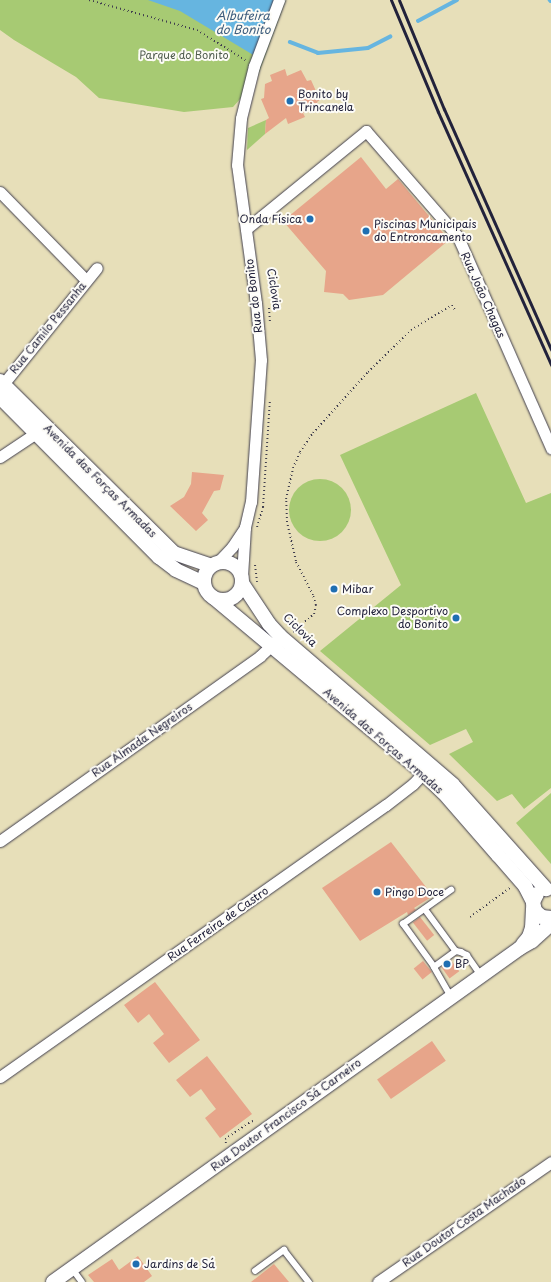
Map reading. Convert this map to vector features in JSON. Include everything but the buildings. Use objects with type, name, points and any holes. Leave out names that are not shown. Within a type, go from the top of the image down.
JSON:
[{"type":"street","name":"Rua do Bonito","points":[[242,579],[245,527],[251,502],[261,360],[256,303],[237,165],[241,118],[254,66],[279,0]]},
{"type":"street","name":"Rua João Chagas","points":[[246,229],[366,131],[458,237],[551,448]]},
{"type":"street","points":[[0,192],[86,280]]},
{"type":"street","name":"Rua Camilo Pessanha","points":[[1,387],[97,268]]},
{"type":"street","name":"Avenida das Forças Armadas","points":[[1,387],[36,433],[140,538],[176,570],[204,583]]},
{"type":"street","name":"Avenida das Forças Armadas","points":[[1,387],[174,553],[214,564]]},
{"type":"street","points":[[0,457],[36,433]]},
{"type":"street","name":"Rua do Bonito","points":[[214,564],[232,547],[245,527]]},
{"type":"street","points":[[224,562],[235,566],[242,579],[241,589],[232,598],[220,600],[214,598],[205,589],[204,576],[214,564],[224,562]]},
{"type":"street","name":"Avenida das Forças Armadas","points":[[242,579],[269,624],[281,638],[427,769],[458,790],[549,889],[538,893],[533,904]]},
{"type":"street","name":"Avenida das Forças Armadas","points":[[214,598],[281,638]]},
{"type":"street","name":"Rua Almada Negreiros","points":[[0,841],[260,656],[281,638]]},
{"type":"street","name":"Avenida das Forças Armadas","points":[[427,769],[444,792],[525,886],[538,915],[550,921]]},
{"type":"street","name":"Rua Ferreira de Castro","points":[[0,1077],[386,805],[413,784],[427,769]]},
{"type":"street","points":[[520,948],[529,937],[532,928],[533,904]]},
{"type":"street","name":"Rua Doutor Francisco Sá Carneiro","points":[[53,1282],[481,975],[532,941],[550,921]]},
{"type":"street","name":"Rua Doutor Costa Machado","points":[[378,1282],[551,1162]]},
{"type":"lane","points":[[451,890],[403,924],[434,967],[451,997]]},
{"type":"lane","points":[[424,908],[456,952],[467,955],[481,975]]},
{"type":"lane","points":[[434,967],[456,952]]},
{"type":"lane","points":[[255,1271],[284,1250],[309,1282]]},
{"type":"lane","points":[[72,1268],[82,1282]]},
{"type":"path","points":[[89,0],[197,30],[254,66]]},
{"type":"path","name":"Ciclovia","points":[[268,302],[270,331]]},
{"type":"path","points":[[281,638],[314,614],[316,605],[313,595],[296,561],[287,522],[286,499],[293,468],[300,452],[313,433],[362,377],[411,330],[452,305],[455,310]]},
{"type":"path","points":[[256,530],[263,507],[270,396]]},
{"type":"path","points":[[254,560],[257,582]]},
{"type":"path","points":[[470,917],[515,884]]},
{"type":"green space","name":"Parque do Bonito","points":[[0,0],[286,0],[256,81],[233,107],[184,112],[99,98],[76,77],[0,30]]},
{"type":"green space","points":[[266,120],[265,134],[247,150],[248,128]]},
{"type":"green space","name":"Complexo Desportivo do Bonito","points":[[476,393],[526,503],[551,493],[551,788],[524,809],[512,794],[497,801],[449,754],[473,742],[466,729],[430,745],[320,651],[401,585],[340,455]]},
{"type":"green space","points":[[320,479],[332,482],[342,488],[348,498],[351,510],[348,522],[342,532],[332,538],[320,541],[308,538],[298,532],[292,522],[289,510],[292,498],[298,488],[308,482]]},
{"type":"green space","points":[[551,793],[551,864],[516,823]]},
{"type":"water","name":"Albufeira do Bonito","points":[[148,0],[274,0],[255,56],[180,11]]},
{"type":"waterway","points":[[418,21],[457,0]]},
{"type":"waterway","points":[[290,42],[318,53],[368,48],[390,37]]},
{"type":"railway","points":[[391,0],[438,112],[551,365]]},
{"type":"railway","points":[[399,0],[444,109],[551,349]]},
{"type":"place","name":"Bonito by Trincanela","points":[[290,101]]},
{"type":"place","name":"Onda Física","points":[[310,219]]},
{"type":"place","name":"Piscinas Municipais do Entroncamento","points":[[366,231]]},
{"type":"place","name":"Mibar","points":[[334,589]]},
{"type":"place","name":"Complexo Desportivo do Bonito","points":[[456,618]]},
{"type":"place","name":"Pingo Doce","points":[[377,892]]},
{"type":"place","name":"BP","points":[[447,964]]},
{"type":"place","name":"Jardins de Sá","points":[[136,1264]]}]
